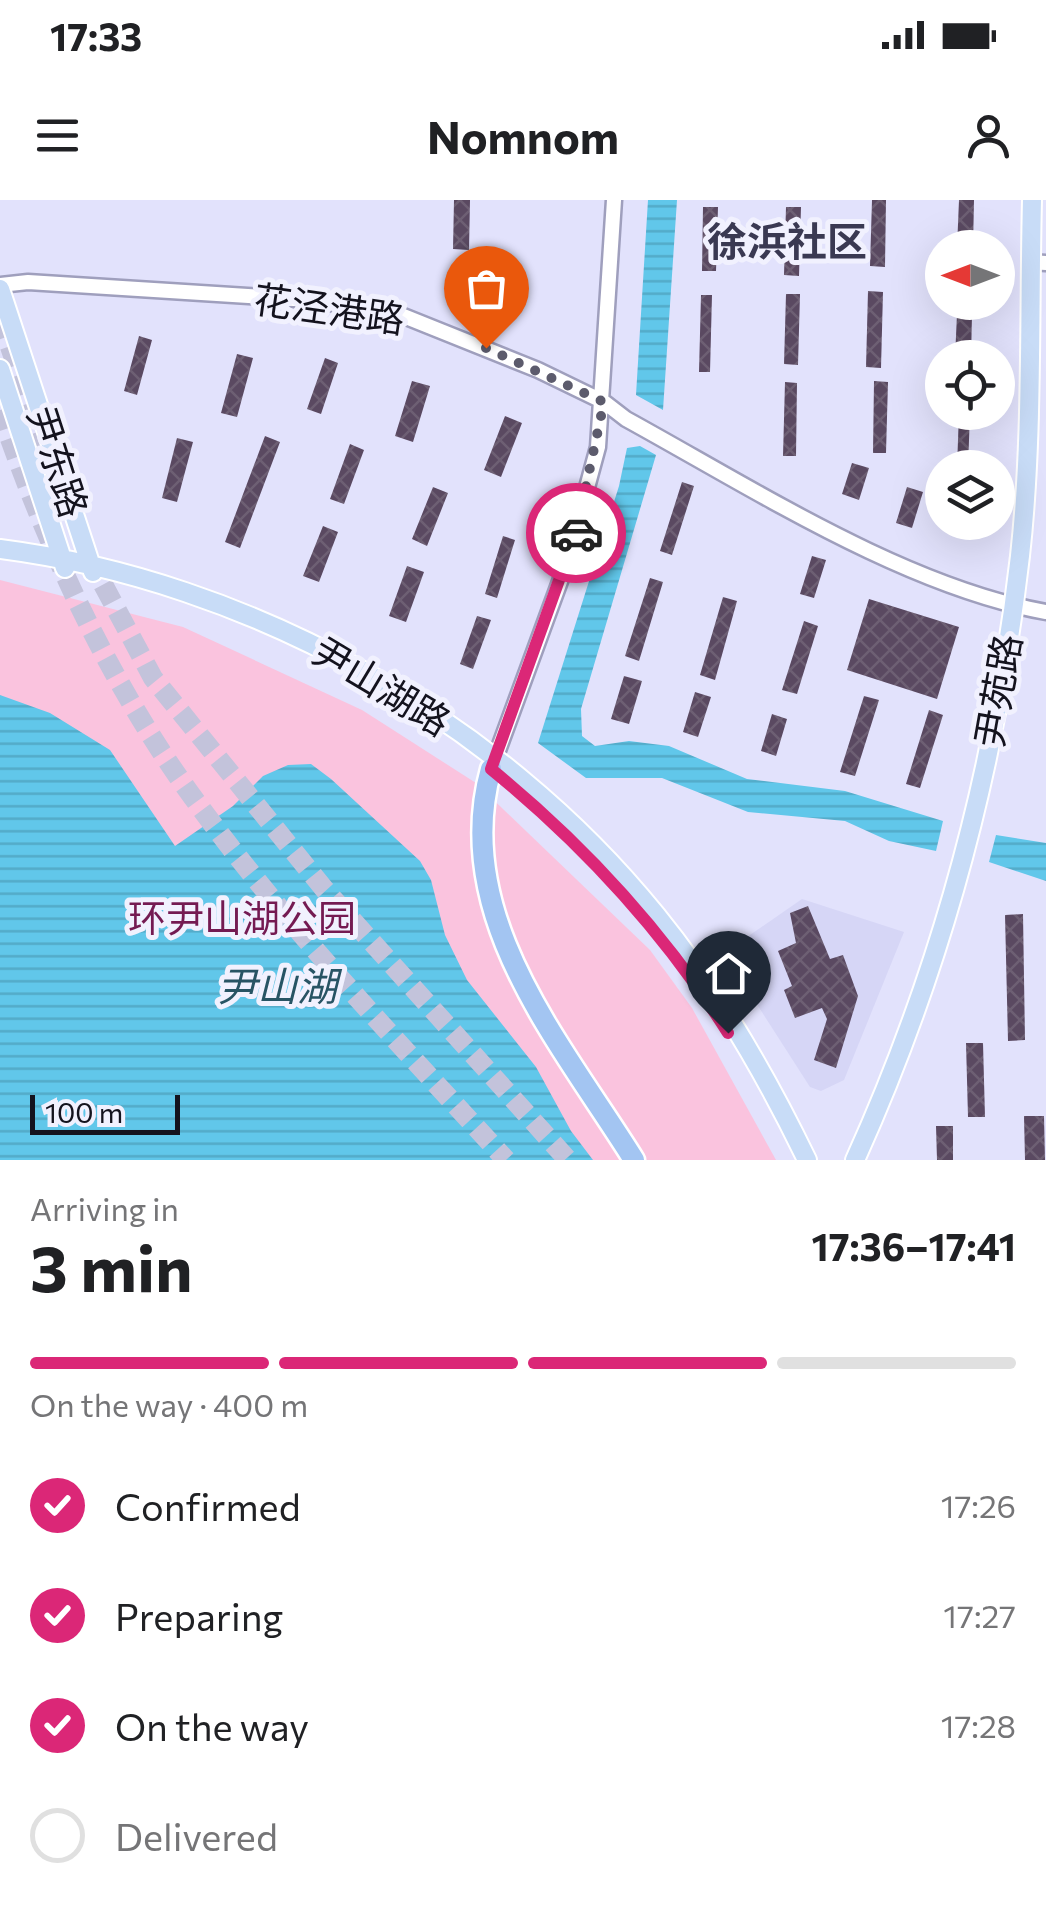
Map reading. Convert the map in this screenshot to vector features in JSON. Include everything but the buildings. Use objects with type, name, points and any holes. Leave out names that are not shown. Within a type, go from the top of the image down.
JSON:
[{"type":"highway","points":[[493,764],[481,812],[481,847],[487,893],[504,942],[522,982],[634,1160]]},
{"type":"main road","name":"尹苑路","points":[[855,1160],[921,1003],[965,854],[993,740],[1014,606],[1025,491],[1038,263],[1032,200]]},
{"type":"main road","name":"尹东路","points":[[0,287],[93,571]]},
{"type":"main road","name":"尹东路","points":[[0,369],[64,564]]},
{"type":"main road","name":"尹山湖路","points":[[0,550],[93,571],[295,648],[398,704],[493,764],[572,826],[654,913],[762,1069],[807,1160]]},
{"type":"main road","name":"尹山湖路","points":[[0,560],[64,564]]},
{"type":"main road","name":"尹山湖路","points":[[493,764],[652,925],[740,1052],[797,1160]]},
{"type":"street","points":[[493,764],[578,527],[604,402],[614,200]]},
{"type":"street","name":"花泾港路","points":[[0,287],[28,282],[310,300],[379,310],[460,336],[604,402],[804,516],[931,577],[1014,606],[1046,612]]},
{"type":"shaded area","points":[[802,899],[904,932],[844,1080],[821,1091],[810,1087],[724,953]]},
{"type":"green space","name":"尹山湖","points":[[0,580],[183,627],[362,710],[476,783],[650,950],[692,1008],[776,1160],[0,1160]]},
{"type":"water","points":[[648,200],[677,200],[663,410],[636,395]]},
{"type":"water","points":[[640,446],[656,455],[581,709],[582,736],[595,746],[629,741],[669,746],[747,779],[845,791],[943,821],[936,851],[889,841],[845,821],[748,812],[662,778],[586,778],[538,743],[619,486],[627,448]]},
{"type":"water","name":"尹山湖","points":[[0,695],[50,713],[110,750],[175,846],[233,806],[263,776],[288,765],[311,764],[331,779],[420,861],[431,880],[445,935],[467,980],[536,1067],[571,1131],[593,1160],[0,1160]]},
{"type":"water","points":[[996,835],[1046,843],[1046,881],[989,862]]},
{"type":"tunnel","points":[[0,318],[61,494]]},
{"type":"tunnel","points":[[0,410],[60,564],[109,663],[165,758],[233,850],[308,941],[506,1160]]},
{"type":"tunnel","points":[[89,558],[153,678],[325,890],[568,1160]]},
{"type":"way so far","points":[[486,348],[604,402],[598,447],[576,533]]},
{"type":"district","name":"徐浜社区","points":[[787,242]]},
{"type":"route","points":[[576,533],[491,769],[569,838],[652,925],[728,1033]]},
{"type":"park label","name":"环尹山湖公园","points":[[242,919]]}]
